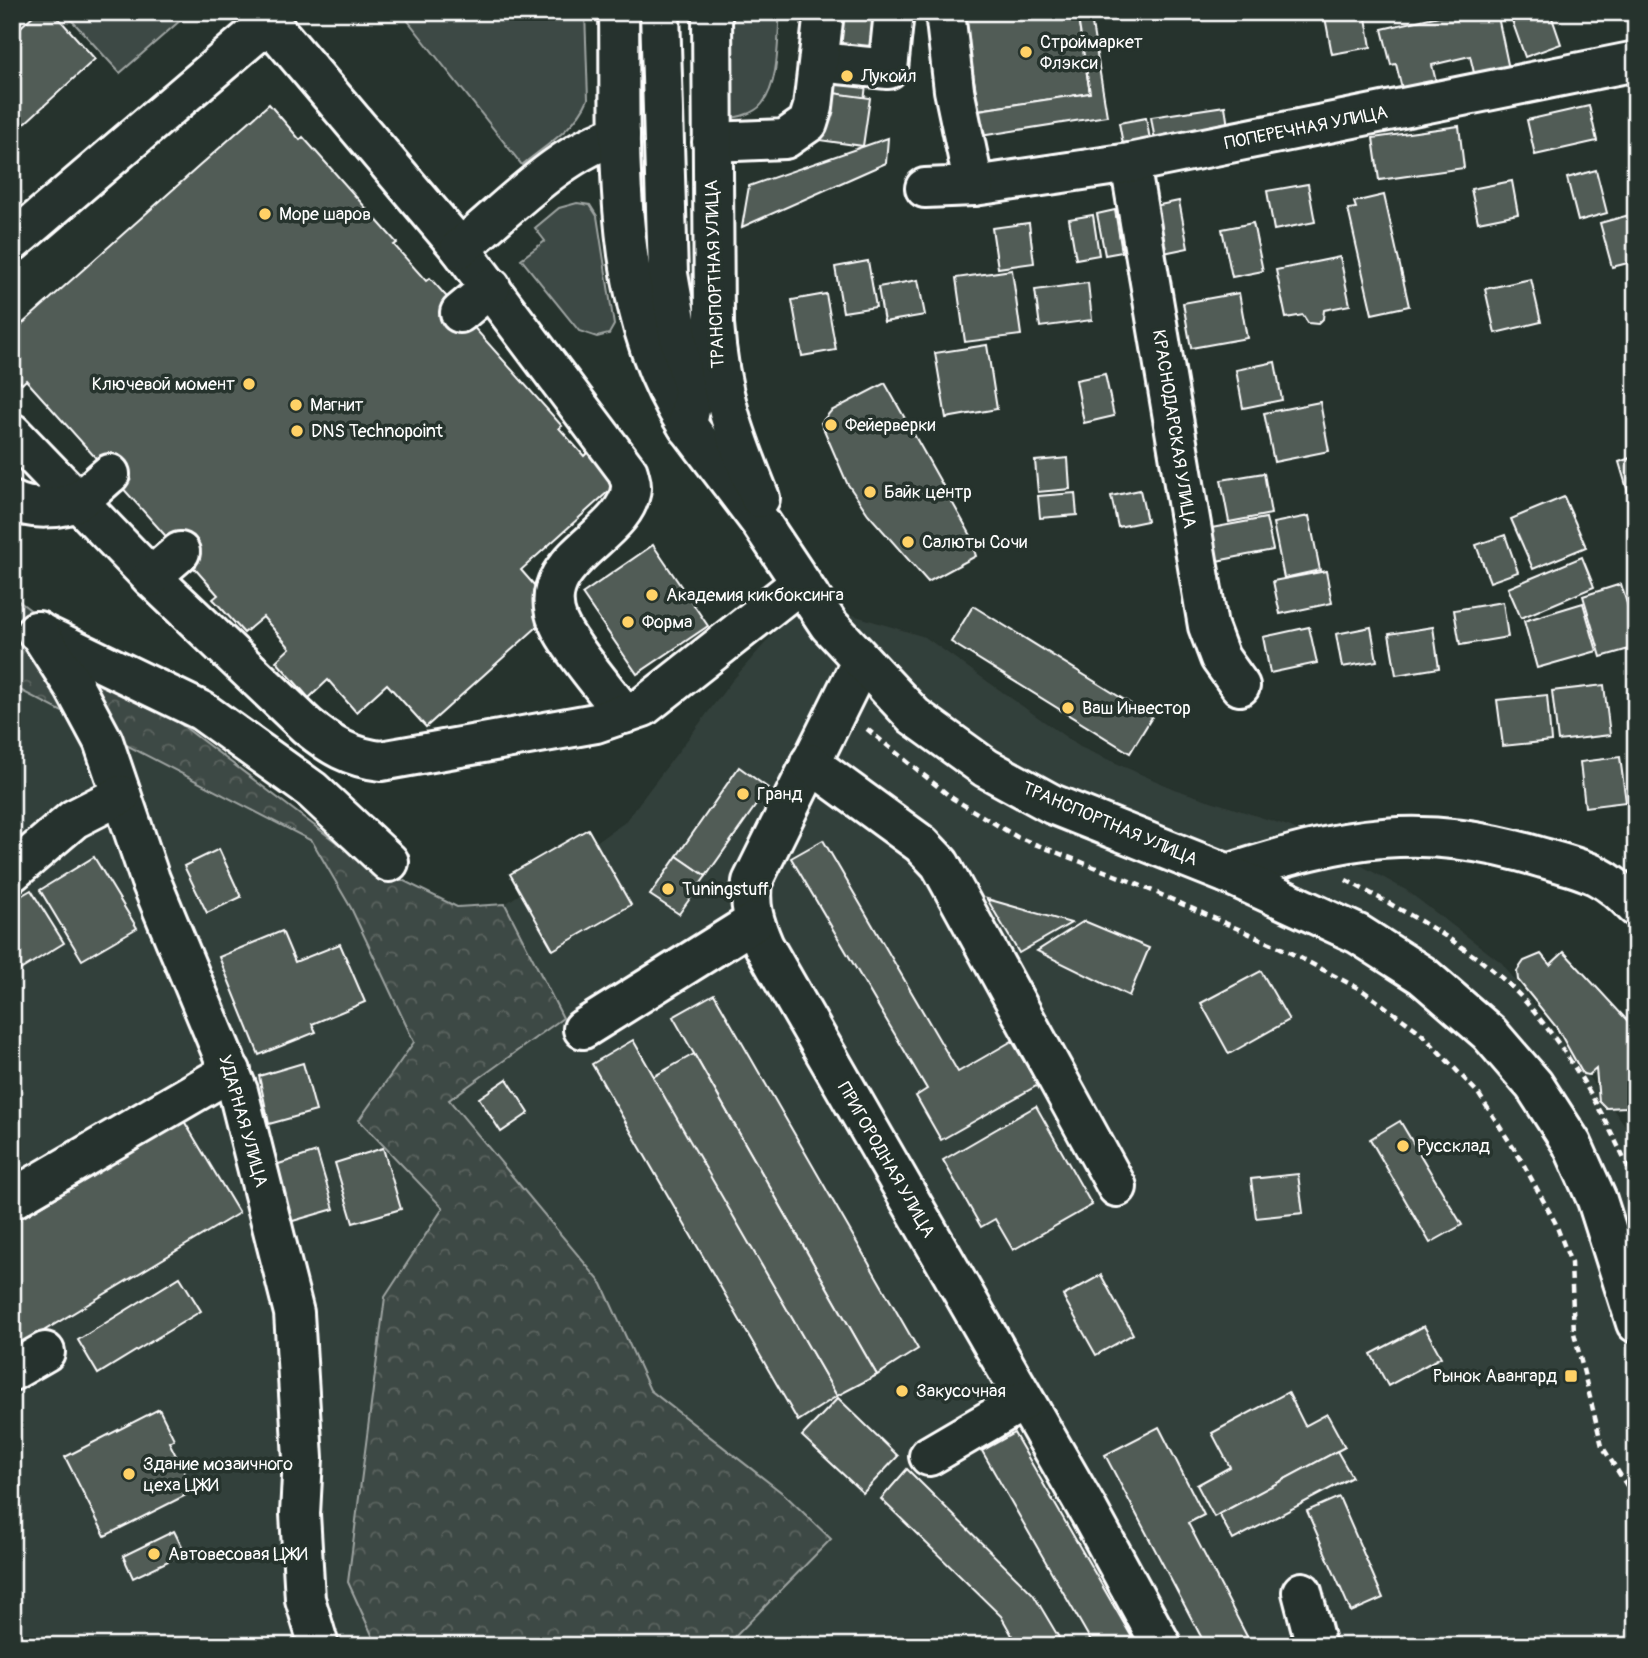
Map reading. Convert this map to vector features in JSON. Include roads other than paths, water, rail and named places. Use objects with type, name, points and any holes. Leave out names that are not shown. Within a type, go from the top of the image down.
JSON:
[{"type":"street","name":"ТРАНСПОРТНАЯ УЛИЦА","points":[[619,12],[620,135],[627,240],[636,300],[654,362],[687,425],[711,463],[761,523],[793,574],[861,662],[914,716],[986,768],[1052,804],[1228,874],[1358,934],[1422,975],[1489,1032],[1534,1085],[1572,1143],[1597,1200],[1636,1323]]},
{"type":"street","name":"ТРАНСПОРТНАЯ УЛИЦА","points":[[660,12],[668,274],[680,342],[694,390],[687,425]]},
{"type":"street","name":"ТРАНСПОРТНАЯ УЛИЦА","points":[[712,12],[717,373],[731,427],[793,574]]},
{"type":"street","points":[[712,142],[785,139],[808,124],[813,107],[824,12]]},
{"type":"street","points":[[819,62],[888,69],[894,12]]},
{"type":"street","points":[[945,12],[954,89],[974,186]]},
{"type":"street","points":[[12,243],[269,23],[491,286],[628,472],[631,488],[624,507],[564,571],[555,588],[552,604],[559,624],[624,714]]},
{"type":"street","name":"ПОПЕРЕЧНАЯ УЛИЦА","points":[[925,188],[974,186],[1130,163],[1636,61]]},
{"type":"street","points":[[460,248],[573,156],[595,141],[620,135]]},
{"type":"street","name":"КРАСНОДАРСКАЯ УЛИЦА","points":[[1130,163],[1208,626],[1220,658],[1240,686]]},
{"type":"street","points":[[460,313],[491,286]]},
{"type":"street","points":[[12,433],[151,577],[307,726],[333,747],[358,758],[381,761],[596,723],[643,707],[793,574]]},
{"type":"street","points":[[12,501],[22,506],[61,506],[78,501],[110,474]]},
{"type":"street","points":[[151,577],[180,552]]},
{"type":"street","name":"УДАРНАЯ УЛИЦА","points":[[25,628],[74,687],[103,741],[150,879],[231,1071],[294,1313],[303,1458],[300,1514],[305,1599],[319,1646]]},
{"type":"street","name":"УДАРНАЯ УЛИЦА","points":[[25,628],[202,711],[312,790],[389,862]]},
{"type":"street","name":"ПРИГОРОДНАЯ УЛИЦА","points":[[861,662],[752,882],[749,902],[754,922],[764,946],[1162,1646]]},
{"type":"street","points":[[810,764],[921,844],[940,864],[1117,1187]]},
{"type":"street","points":[[12,872],[74,819],[121,794]]},
{"type":"street","points":[[1228,874],[1297,852],[1354,840],[1422,835],[1478,841],[1617,873],[1636,907]]},
{"type":"street","points":[[583,1029],[754,922]]},
{"type":"street","points":[[12,1199],[231,1071]]},
{"type":"street","points":[[12,1371],[45,1352]]},
{"type":"street","points":[[929,1456],[1023,1401]]},
{"type":"street","points":[[1302,1592],[1316,1646]]},
{"type":"place","name":"Строймаркет Флэкси","points":[[1026,52]]},
{"type":"place","name":"Лукойл","points":[[847,76]]},
{"type":"place","name":"Море шаров","points":[[265,214]]},
{"type":"place","name":"Ключевой момент","points":[[249,384]]},
{"type":"place","name":"Магнит","points":[[296,405]]},
{"type":"place","name":"Фейерверки","points":[[831,425]]},
{"type":"place","name":"DNS Technopoint","points":[[297,431]]},
{"type":"place","name":"Байк центр","points":[[870,492]]},
{"type":"place","name":"Салюты Сочи","points":[[908,542]]},
{"type":"place","name":"Академия кикбоксинга","points":[[652,595]]},
{"type":"place","name":"Форма","points":[[628,622]]},
{"type":"place","name":"Ваш Инвестор","points":[[1068,708]]},
{"type":"place","name":"Гранд","points":[[743,794]]},
{"type":"place","name":"Tuningstuff","points":[[668,889]]},
{"type":"place","name":"Руссклад","points":[[1403,1146]]},
{"type":"place","name":"Рынок Авангард","points":[[1571,1376]]},
{"type":"place","name":"Закусочная","points":[[902,1391]]},
{"type":"place","name":"Здание мозаичного цеха ЦЖИ","points":[[129,1474]]},
{"type":"place","name":"Автовесовая ЦЖИ","points":[[154,1554]]}]
